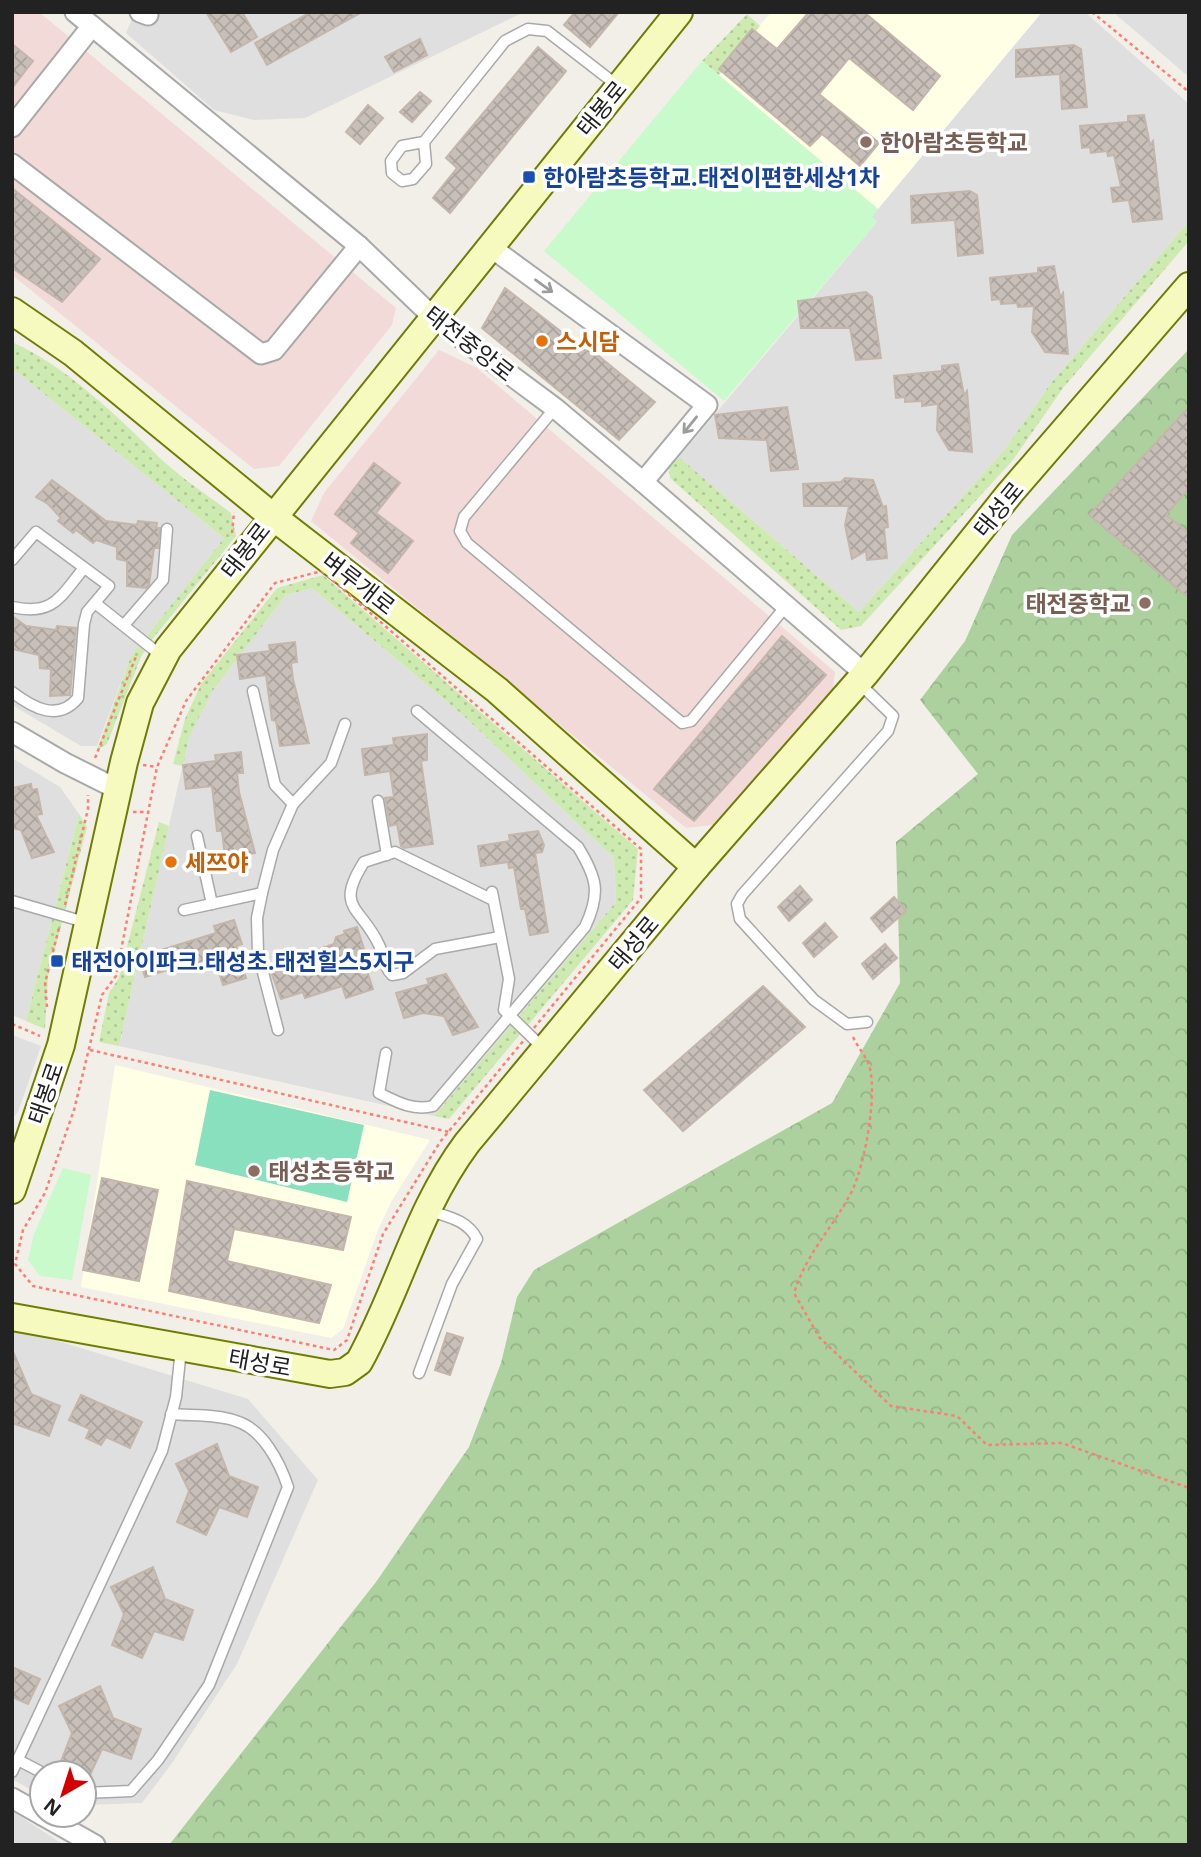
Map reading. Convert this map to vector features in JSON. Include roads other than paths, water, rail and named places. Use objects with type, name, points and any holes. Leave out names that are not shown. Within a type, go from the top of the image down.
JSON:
[{"type":"street","name":"태전중앙로","points":[[75,12],[359,246],[434,318],[555,408],[643,482],[786,606],[862,678]]},
{"type":"street","name":"태봉로","points":[[13,1185],[61,1045],[119,790],[155,650],[272,516],[679,12]]},
{"type":"street","points":[[12,127],[92,26]]},
{"type":"street","points":[[12,164],[261,355],[274,350],[359,246]]},
{"type":"street","points":[[489,246],[707,404],[643,482]]},
{"type":"street","name":"태성로","points":[[12,1317],[330,1374],[345,1372],[359,1363],[426,1210],[447,1169],[457,1137],[536,1042],[696,867],[862,678],[1010,493],[1189,286]]},
{"type":"street","name":"벼루개로","points":[[12,311],[73,353],[272,516],[497,690],[696,867]]},
{"type":"street","points":[[12,732],[119,790]]},
{"type":"street","points":[[12,1798],[28,1807]]},
{"type":"street","points":[[67,1829],[95,1845]]},
{"type":"lane","points":[[424,142],[505,41],[527,29],[547,31],[618,86]]},
{"type":"lane","points":[[555,408],[464,517],[460,531],[467,543],[682,723],[691,720],[786,606]]},
{"type":"lane","points":[[124,625],[163,580],[167,529]]},
{"type":"lane","points":[[12,559],[36,532],[109,586],[87,612],[78,698],[70,708],[50,712],[28,704],[12,692]]},
{"type":"lane","points":[[12,607],[34,611],[54,604],[84,568]]},
{"type":"lane","points":[[95,603],[155,650]]},
{"type":"lane","points":[[862,678],[893,716],[888,731],[742,895],[737,904],[740,919],[814,1000],[846,1024],[867,1021]]},
{"type":"lane","points":[[253,691],[275,785],[293,804]]},
{"type":"lane","points":[[386,1053],[379,1093],[399,1104],[422,1109],[433,1106],[507,1015],[585,927],[594,909],[593,872],[578,847],[417,711]]},
{"type":"lane","points":[[278,1030],[258,953],[257,918],[262,893],[273,850],[293,804],[331,763],[345,724]]},
{"type":"lane","points":[[378,801],[387,855]]},
{"type":"lane","points":[[197,836],[212,904]]},
{"type":"lane","points":[[499,937],[435,949],[403,973],[392,975],[386,969],[379,944],[357,915],[351,900],[351,883],[364,862],[395,852],[492,896],[509,979],[504,1010],[536,1042]]},
{"type":"lane","points":[[184,910],[262,893]]},
{"type":"lane","points":[[12,901],[89,923]]},
{"type":"lane","points":[[419,1373],[453,1284],[477,1239],[471,1228],[462,1222],[426,1210]]},
{"type":"lane","points":[[12,1772],[162,1451],[171,1414],[181,1348]]},
{"type":"lane","points":[[98,1792],[131,1791],[158,1760],[209,1685],[288,1487],[280,1461],[259,1437],[237,1421],[171,1414]]},
{"type":"lane","points":[[18,1760],[28,1765]]},
{"type":"place","name":"한아람초등학교","points":[[866,142]]},
{"type":"place","name":"한아람초등학교.태전이편한세상1차","points":[[529,177]]},
{"type":"place","name":"스시담","points":[[542,341]]},
{"type":"place","name":"태전중학교","points":[[1145,603]]},
{"type":"place","name":"세쯔야","points":[[171,862]]},
{"type":"place","name":"태전아이파크.태성초.태전힐스5지구","points":[[57,961]]},
{"type":"place","name":"태성초등학교","points":[[254,1171]]}]
